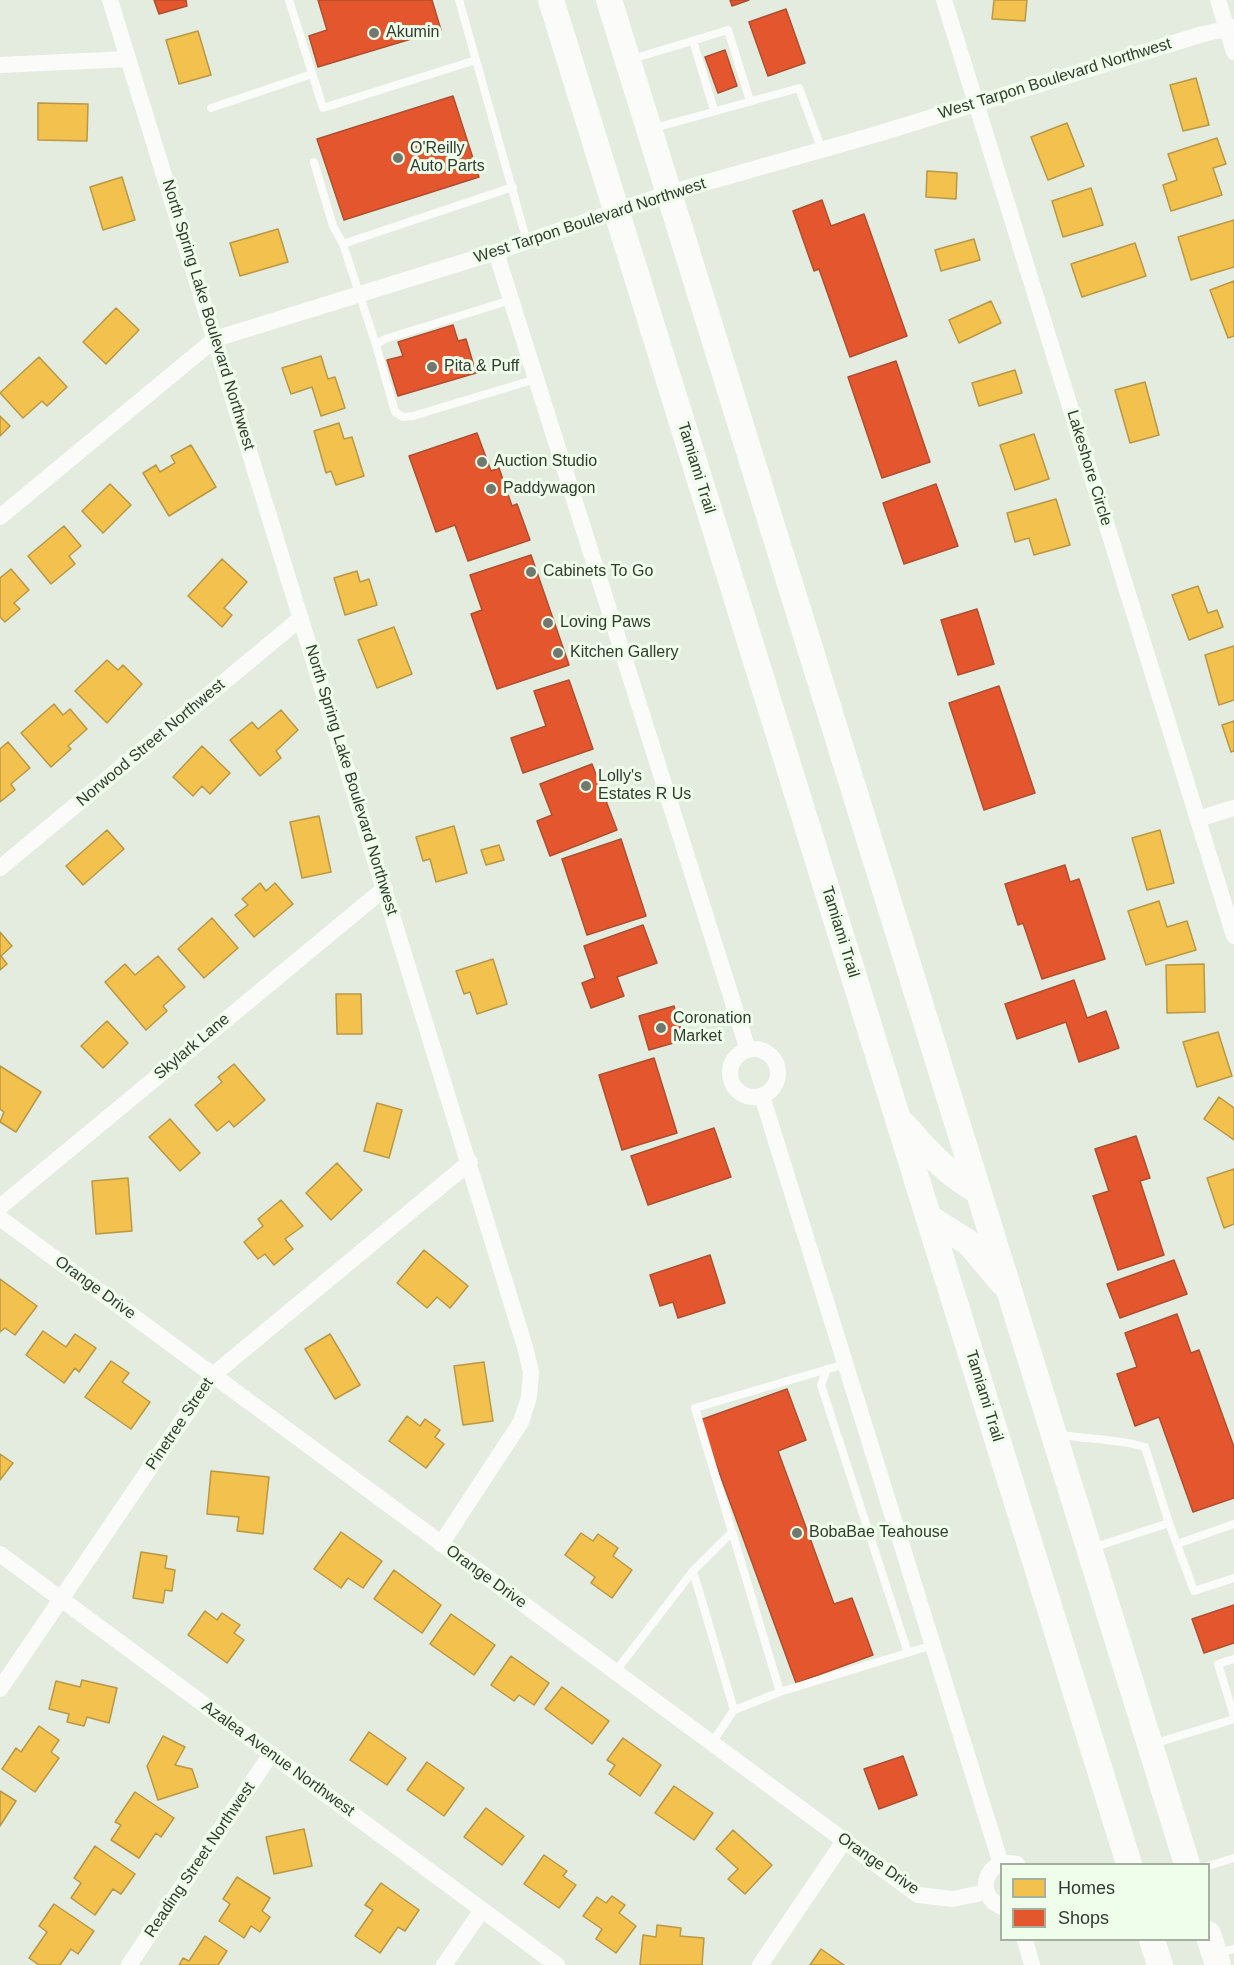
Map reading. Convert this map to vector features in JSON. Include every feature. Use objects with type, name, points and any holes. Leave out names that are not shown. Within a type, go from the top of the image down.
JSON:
[{"type":"main road","name":"Tamiami Trail","points":[[551,0],[1129,1863]]},
{"type":"main road","points":[[609,0],[1187,1863]]},
{"type":"main road","points":[[898,1118],[937,1162],[956,1178],[978,1191]]},
{"type":"main road","points":[[928,1217],[969,1243],[1010,1292]]},
{"type":"main road","points":[[1152,1941],[1160,1965]]},
{"type":"street","name":"North Spring Lake Boulevard Northwest","points":[[110,0],[470,1162],[531,1372],[529,1397],[521,1422],[441,1544]]},
{"type":"street","name":"Lakeshore Circle","points":[[944,0],[1234,936]]},
{"type":"street","points":[[1218,0],[1230,28],[1234,52]]},
{"type":"street","name":"West Tarpon Boulevard Northwest","points":[[0,517],[215,339],[496,252],[669,193],[822,150],[1230,28]]},
{"type":"street","points":[[0,65],[128,59]]},
{"type":"street","points":[[496,252],[748,1050]]},
{"type":"street","name":"Norwood Street Northwest","points":[[0,868],[301,618]]},
{"type":"street","points":[[1198,819],[1234,808]]},
{"type":"street","name":"Skylark Lane","points":[[0,1207],[385,888]]},
{"type":"street","points":[[748,1050],[768,1054],[777,1067],[776,1082],[762,1096],[742,1094],[732,1083],[730,1076],[734,1061],[748,1050]]},
{"type":"street","points":[[762,1096],[933,1645],[1009,1863]]},
{"type":"street","name":"Pinetree Street","points":[[0,1689],[213,1375],[470,1162]]},
{"type":"street","name":"Orange Drive","points":[[0,1218],[918,1895],[953,1899],[986,1892]]},
{"type":"street","name":"Azalea Avenue Northwest","points":[[0,1554],[557,1965]]},
{"type":"street","name":"Reading Street Northwest","points":[[129,1965],[271,1754]]},
{"type":"street","points":[[760,1965],[844,1842]]},
{"type":"street","points":[[1000,1866],[994,1867],[986,1878],[986,1892],[994,1904],[1000,1906]]},
{"type":"street","points":[[444,1965],[482,1910]]},
{"type":"street","points":[[1025,1941],[1032,1965]]},
{"type":"lane","points":[[289,0],[323,108],[476,60]]},
{"type":"lane","points":[[459,0],[527,242]]},
{"type":"lane","points":[[628,60],[728,30],[750,101]]},
{"type":"lane","points":[[693,40],[714,110]]},
{"type":"lane","points":[[211,108],[312,74]]},
{"type":"lane","points":[[650,129],[799,88],[822,150]]},
{"type":"lane","points":[[314,162],[333,226],[344,244],[395,412],[403,417],[536,379]]},
{"type":"lane","points":[[344,244],[513,187]]},
{"type":"lane","points":[[376,345],[385,339],[511,300]]},
{"type":"lane","points":[[780,1692],[695,1408],[845,1364]]},
{"type":"lane","points":[[827,1369],[821,1384],[908,1653]]},
{"type":"lane","points":[[1053,1433],[1087,1440],[1123,1440],[1145,1447],[1194,1591],[1234,1578]]},
{"type":"lane","points":[[1089,1549],[1169,1523]]},
{"type":"lane","points":[[1177,1544],[1234,1524]]},
{"type":"lane","points":[[615,1672],[693,1571],[732,1532]]},
{"type":"lane","points":[[693,1571],[734,1710]]},
{"type":"lane","points":[[711,1744],[734,1710],[780,1692],[933,1645]]},
{"type":"lane","points":[[1150,1745],[1234,1718],[1218,1664],[1234,1659]]},
{"type":"lane","points":[[1210,1866],[1234,1858]]},
{"type":"building: Homes","points":[[994,0],[1027,0],[1025,21],[992,19]]},
{"type":"building: Homes","points":[[198,31],[211,75],[179,84],[166,40]]},
{"type":"building: Homes","points":[[1196,78],[1209,125],[1183,131],[1170,85]]},
{"type":"building: Homes","points":[[38,103],[88,104],[87,141],[38,140]]},
{"type":"building: Homes","points":[[1067,123],[1084,166],[1048,180],[1031,137]]},
{"type":"building: Homes","points":[[1217,138],[1226,164],[1213,168],[1222,195],[1171,211],[1163,185],[1177,180],[1168,154]]},
{"type":"building: Homes","points":[[927,171],[957,173],[956,199],[926,197]]},
{"type":"building: Homes","points":[[122,177],[135,220],[103,230],[90,187]]},
{"type":"building: Homes","points":[[1091,188],[1103,225],[1063,237],[1052,201]]},
{"type":"building: Homes","points":[[1234,220],[1234,267],[1191,280],[1178,237]]},
{"type":"building: Homes","points":[[278,229],[288,262],[240,276],[230,243]]},
{"type":"building: Homes","points":[[974,239],[980,260],[941,271],[935,250]]},
{"type":"building: Homes","points":[[1135,243],[1146,276],[1082,297],[1071,264]]},
{"type":"building: Homes","points":[[1234,281],[1234,336],[1228,338],[1210,290]]},
{"type":"building: Homes","points":[[991,301],[1001,323],[959,343],[949,320]]},
{"type":"building: Homes","points":[[116,308],[139,330],[106,364],[83,342]]},
{"type":"building: Homes","points":[[321,356],[328,379],[335,377],[345,408],[321,416],[312,387],[291,394],[282,368]]},
{"type":"building: Homes","points":[[39,357],[67,387],[47,406],[42,401],[23,418],[0,393]]},
{"type":"building: Homes","points":[[1015,370],[1022,393],[979,406],[972,383]]},
{"type":"building: Homes","points":[[1145,382],[1159,435],[1130,443],[1115,390]]},
{"type":"building: Homes","points":[[0,416],[10,426],[0,436]]},
{"type":"building: Homes","points":[[339,423],[344,439],[352,437],[364,476],[336,485],[331,471],[326,473],[314,431]]},
{"type":"building: Homes","points":[[1034,434],[1049,479],[1015,490],[1000,445]]},
{"type":"building: Homes","points":[[191,445],[216,487],[169,516],[143,473],[156,465],[160,472],[175,463],[171,456]]},
{"type":"building: Homes","points":[[110,484],[131,505],[103,533],[82,511]]},
{"type":"building: Homes","points":[[1056,499],[1070,545],[1034,555],[1029,538],[1015,542],[1007,513]]},
{"type":"building: Homes","points":[[64,526],[81,546],[69,556],[75,564],[51,584],[28,556]]},
{"type":"building: Homes","points":[[222,559],[247,582],[224,608],[232,615],[222,627],[188,596]]},
{"type":"building: Homes","points":[[11,569],[29,590],[14,603],[20,609],[5,622],[0,617],[0,578]]},
{"type":"building: Homes","points":[[357,571],[360,582],[369,579],[377,605],[345,615],[334,578]]},
{"type":"building: Homes","points":[[1198,586],[1208,613],[1217,610],[1223,627],[1189,640],[1172,595]]},
{"type":"building: Homes","points":[[394,627],[412,674],[377,688],[358,640]]},
{"type":"building: Homes","points":[[1234,646],[1234,700],[1219,705],[1205,655]]},
{"type":"building: Homes","points":[[107,660],[118,670],[123,665],[142,684],[107,723],[75,691]]},
{"type":"building: Homes","points":[[54,704],[63,715],[70,709],[87,729],[68,746],[71,749],[51,767],[21,733]]},
{"type":"building: Homes","points":[[281,710],[298,730],[276,751],[281,758],[260,776],[230,740],[252,722],[258,729]]},
{"type":"building: Homes","points":[[1234,721],[1234,751],[1231,752],[1222,725]]},
{"type":"building: Homes","points":[[8,742],[30,768],[11,784],[15,790],[0,802],[0,749]]},
{"type":"building: Homes","points":[[202,746],[230,773],[210,794],[202,786],[193,796],[173,777]]},
{"type":"building: Homes","points":[[319,816],[331,872],[302,878],[290,822]]},
{"type":"building: Homes","points":[[454,826],[467,873],[436,882],[430,859],[423,861],[416,837]]},
{"type":"building: Homes","points":[[107,830],[124,849],[83,885],[66,866]]},
{"type":"building: Homes","points":[[1160,830],[1174,883],[1147,890],[1132,838]]},
{"type":"building: Homes","points":[[499,845],[504,860],[486,865],[481,850]]},
{"type":"building: Homes","points":[[260,883],[266,891],[275,883],[293,904],[254,937],[235,915],[248,905],[242,899]]},
{"type":"building: Homes","points":[[1159,901],[1167,927],[1187,921],[1196,950],[1146,965],[1128,911]]},
{"type":"building: Homes","points":[[212,918],[238,948],[204,978],[178,949]]},
{"type":"building: Homes","points":[[0,932],[12,946],[1,956],[7,964],[0,970]]},
{"type":"building: Homes","points":[[158,956],[185,987],[163,1006],[167,1011],[146,1030],[105,982],[125,964],[135,975]]},
{"type":"building: Homes","points":[[493,959],[507,1004],[477,1014],[470,992],[464,994],[456,971]]},
{"type":"building: Homes","points":[[1204,964],[1205,1012],[1167,1013],[1166,965]]},
{"type":"building: Homes","points":[[336,994],[361,994],[362,1034],[337,1034]]},
{"type":"building: Homes","points":[[107,1021],[128,1043],[103,1068],[81,1046]]},
{"type":"building: Homes","points":[[1218,1032],[1232,1076],[1197,1087],[1183,1042]]},
{"type":"building: Homes","points":[[234,1064],[265,1100],[234,1127],[229,1121],[217,1131],[195,1105],[222,1082],[218,1077]]},
{"type":"building: Homes","points":[[0,1066],[41,1092],[16,1132],[0,1122],[4,1112],[0,1109]]},
{"type":"building: Homes","points":[[1219,1097],[1234,1108],[1234,1140],[1204,1119]]},
{"type":"building: Homes","points":[[377,1103],[402,1110],[389,1158],[364,1151]]},
{"type":"building: Homes","points":[[170,1119],[200,1153],[180,1171],[149,1137]]},
{"type":"building: Homes","points":[[337,1163],[362,1190],[331,1220],[306,1193]]},
{"type":"building: Homes","points":[[1234,1169],[1234,1224],[1224,1228],[1207,1178]]},
{"type":"building: Homes","points":[[128,1178],[132,1231],[96,1234],[92,1181]]},
{"type":"building: Homes","points":[[281,1200],[303,1226],[285,1239],[293,1249],[274,1265],[265,1254],[258,1259],[244,1242],[263,1226],[258,1219]]},
{"type":"building: Homes","points":[[424,1250],[468,1286],[450,1308],[437,1297],[427,1308],[397,1283]]},
{"type":"building: Homes","points":[[0,1279],[37,1306],[15,1335],[5,1328],[0,1332]]},
{"type":"building: Homes","points":[[43,1331],[66,1347],[75,1334],[96,1348],[79,1372],[75,1368],[64,1383],[26,1355]]},
{"type":"building: Homes","points":[[330,1334],[360,1385],[335,1399],[305,1349]]},
{"type":"building: Homes","points":[[111,1361],[129,1373],[122,1382],[150,1402],[131,1429],[85,1397]]},
{"type":"building: Homes","points":[[484,1362],[493,1421],[463,1425],[454,1366]]},
{"type":"building: Homes","points":[[407,1416],[420,1426],[425,1419],[440,1430],[435,1437],[444,1444],[426,1468],[389,1441]]},
{"type":"building: Homes","points":[[0,1454],[13,1463],[0,1480]]},
{"type":"building: Homes","points":[[211,1471],[269,1477],[263,1534],[237,1531],[239,1517],[207,1514]]},
{"type":"building: Homes","points":[[341,1532],[382,1561],[363,1588],[348,1578],[341,1588],[314,1569]]},
{"type":"building: Homes","points":[[581,1533],[593,1541],[598,1534],[618,1548],[613,1556],[632,1570],[612,1598],[591,1583],[595,1577],[565,1555]]},
{"type":"building: Homes","points":[[141,1552],[167,1556],[165,1568],[175,1570],[172,1591],[165,1590],[163,1603],[133,1598]]},
{"type":"building: Homes","points":[[394,1570],[441,1605],[422,1633],[374,1599]]},
{"type":"building: Homes","points":[[205,1611],[217,1620],[222,1613],[240,1625],[234,1633],[244,1640],[227,1663],[188,1635]]},
{"type":"building: Homes","points":[[451,1614],[495,1645],[474,1675],[430,1644]]},
{"type":"building: Homes","points":[[511,1656],[549,1683],[534,1705],[519,1695],[514,1701],[491,1685]]},
{"type":"building: Homes","points":[[82,1680],[117,1688],[109,1723],[87,1717],[84,1726],[67,1722],[69,1714],[49,1709],[56,1681],[80,1687]]},
{"type":"building: Homes","points":[[562,1687],[609,1721],[592,1744],[545,1709]]},
{"type":"building: Homes","points":[[39,1726],[59,1740],[51,1752],[59,1758],[35,1792],[2,1769],[16,1748],[21,1752]]},
{"type":"building: Homes","points":[[369,1732],[406,1758],[387,1785],[350,1760]]},
{"type":"building: Homes","points":[[163,1736],[185,1747],[175,1765],[192,1769],[198,1787],[158,1800],[147,1766]]},
{"type":"building: Homes","points":[[623,1738],[661,1765],[640,1796],[609,1774],[615,1765],[607,1760]]},
{"type":"building: Homes","points":[[427,1762],[464,1788],[444,1816],[407,1790]]},
{"type":"building: Homes","points":[[674,1786],[713,1813],[694,1840],[655,1813]]},
{"type":"building: Homes","points":[[0,1791],[16,1801],[0,1826]]},
{"type":"building: Homes","points":[[135,1792],[174,1818],[161,1837],[156,1833],[139,1858],[111,1840],[121,1825],[115,1822]]},
{"type":"building: Homes","points":[[486,1808],[524,1836],[502,1865],[464,1837]]},
{"type":"building: Homes","points":[[304,1829],[312,1866],[274,1874],[266,1837]]},
{"type":"building: Homes","points":[[733,1830],[772,1865],[745,1894],[728,1879],[738,1869],[716,1849]]},
{"type":"building: Homes","points":[[95,1846],[135,1874],[121,1894],[113,1889],[95,1915],[71,1898],[81,1883],[74,1878]]},
{"type":"building: Homes","points":[[544,1855],[567,1871],[563,1876],[576,1885],[559,1908],[524,1884]]},
{"type":"building: Homes","points":[[237,1877],[270,1898],[262,1911],[270,1917],[260,1932],[251,1926],[244,1938],[219,1921],[230,1904],[223,1899]]},
{"type":"building: Homes","points":[[381,1883],[419,1910],[405,1931],[398,1927],[380,1953],[355,1936],[373,1910],[365,1905]]},
{"type":"building: Homes","points":[[612,1896],[625,1905],[619,1913],[636,1926],[616,1953],[596,1939],[602,1929],[583,1916],[597,1897],[606,1903]]},
{"type":"building: Homes","points":[[54,1904],[94,1931],[78,1954],[71,1949],[60,1965],[39,1965],[29,1958],[47,1932],[39,1926]]},
{"type":"building: Homes","points":[[657,1925],[681,1928],[680,1936],[704,1938],[702,1965],[640,1965],[643,1935],[656,1937]]},
{"type":"building: Homes","points":[[205,1936],[227,1951],[218,1965],[179,1965],[183,1958],[189,1961]]},
{"type":"building: Homes","points":[[821,1949],[844,1965],[810,1965]]},
{"type":"building: Shops","points":[[154,0],[186,0],[187,6],[159,14]]},
{"type":"building: Shops","name":"Akumin","points":[[318,0],[432,0],[441,30],[318,67],[309,36],[327,30]]},
{"type":"building: Shops","points":[[730,0],[749,0],[732,6]]},
{"type":"building: Shops","points":[[786,9],[805,63],[768,76],[749,22]]},
{"type":"building: Shops","points":[[725,50],[737,86],[718,93],[705,57]]},
{"type":"building: Shops","name":"O'Reilly Auto Parts","points":[[453,96],[479,177],[344,220],[317,139]]},
{"type":"building: Shops","points":[[822,200],[831,226],[864,214],[907,336],[850,357],[819,269],[814,271],[793,211]]},
{"type":"building: Shops","name":"Pita & Puff","points":[[453,325],[458,341],[466,339],[476,373],[398,396],[387,360],[403,356],[398,342]]},
{"type":"building: Shops","points":[[896,361],[930,462],[882,478],[848,377]]},
{"type":"building: Shops","points":[[477,433],[491,471],[499,468],[512,506],[517,504],[530,540],[468,561],[455,525],[436,532],[409,456]]},
{"type":"building: Shops","points":[[936,484],[958,546],[904,564],[883,503]]},
{"type":"building: Shops","points":[[531,555],[569,665],[497,689],[471,614],[482,610],[470,575]]},
{"type":"building: Shops","points":[[977,609],[994,664],[958,675],[941,620]]},
{"type":"building: Shops","points":[[569,680],[593,749],[523,773],[511,738],[546,726],[534,691]]},
{"type":"building: Shops","points":[[999,686],[1035,793],[984,810],[949,703]]},
{"type":"building: Shops","points":[[592,764],[617,830],[550,856],[537,821],[552,815],[540,784]]},
{"type":"building: Shops","points":[[621,839],[646,916],[587,935],[562,859]]},
{"type":"building: Shops","points":[[1065,865],[1070,882],[1079,879],[1105,959],[1042,979],[1023,923],[1018,925],[1005,884]]},
{"type":"building: Shops","points":[[643,925],[657,963],[617,977],[624,996],[591,1008],[582,983],[595,978],[584,946]]},
{"type":"building: Shops","points":[[1074,980],[1087,1018],[1106,1011],[1119,1048],[1079,1062],[1066,1022],[1017,1039],[1005,1004]]},
{"type":"building: Shops","name":"Coronation Market","points":[[674,1006],[684,1040],[649,1050],[639,1016]]},
{"type":"building: Shops","points":[[654,1058],[677,1133],[622,1150],[599,1075]]},
{"type":"building: Shops","points":[[714,1128],[731,1177],[648,1205],[631,1156]]},
{"type":"building: Shops","points":[[1136,1136],[1150,1178],[1140,1181],[1164,1255],[1118,1270],[1093,1196],[1109,1191],[1095,1149]]},
{"type":"building: Shops","points":[[710,1255],[725,1303],[678,1318],[673,1302],[660,1306],[650,1275]]},
{"type":"building: Shops","points":[[1174,1260],[1187,1294],[1120,1318],[1107,1284]]},
{"type":"building: Shops","points":[[1177,1314],[1191,1353],[1199,1350],[1234,1447],[1234,1498],[1193,1512],[1159,1417],[1135,1426],[1117,1374],[1137,1367],[1125,1333]]},
{"type":"building: Shops","points":[[787,1389],[806,1440],[778,1451],[834,1604],[852,1598],[873,1655],[796,1683],[700,1420]]},
{"type":"building: Shops","points":[[1234,1605],[1234,1643],[1204,1653],[1192,1619]]},
{"type":"building: Shops","points":[[903,1756],[917,1795],[879,1809],[864,1769]]},
{"type":"place","name":"Akumin","points":[[374,33]]},
{"type":"place","name":"O'Reilly Auto Parts","points":[[398,158]]},
{"type":"place","name":"Pita & Puff","points":[[432,367]]},
{"type":"place","name":"Auction Studio","points":[[482,462]]},
{"type":"place","name":"Paddywagon","points":[[491,489]]},
{"type":"place","name":"Cabinets To Go","points":[[531,572]]},
{"type":"place","name":"Loving Paws","points":[[548,623]]},
{"type":"place","name":"Kitchen Gallery","points":[[558,653]]},
{"type":"place","name":"Lolly's Estates R Us","points":[[586,786]]},
{"type":"place","name":"Coronation Market","points":[[661,1028]]},
{"type":"place","name":"BobaBae Teahouse","points":[[797,1533]]}]
